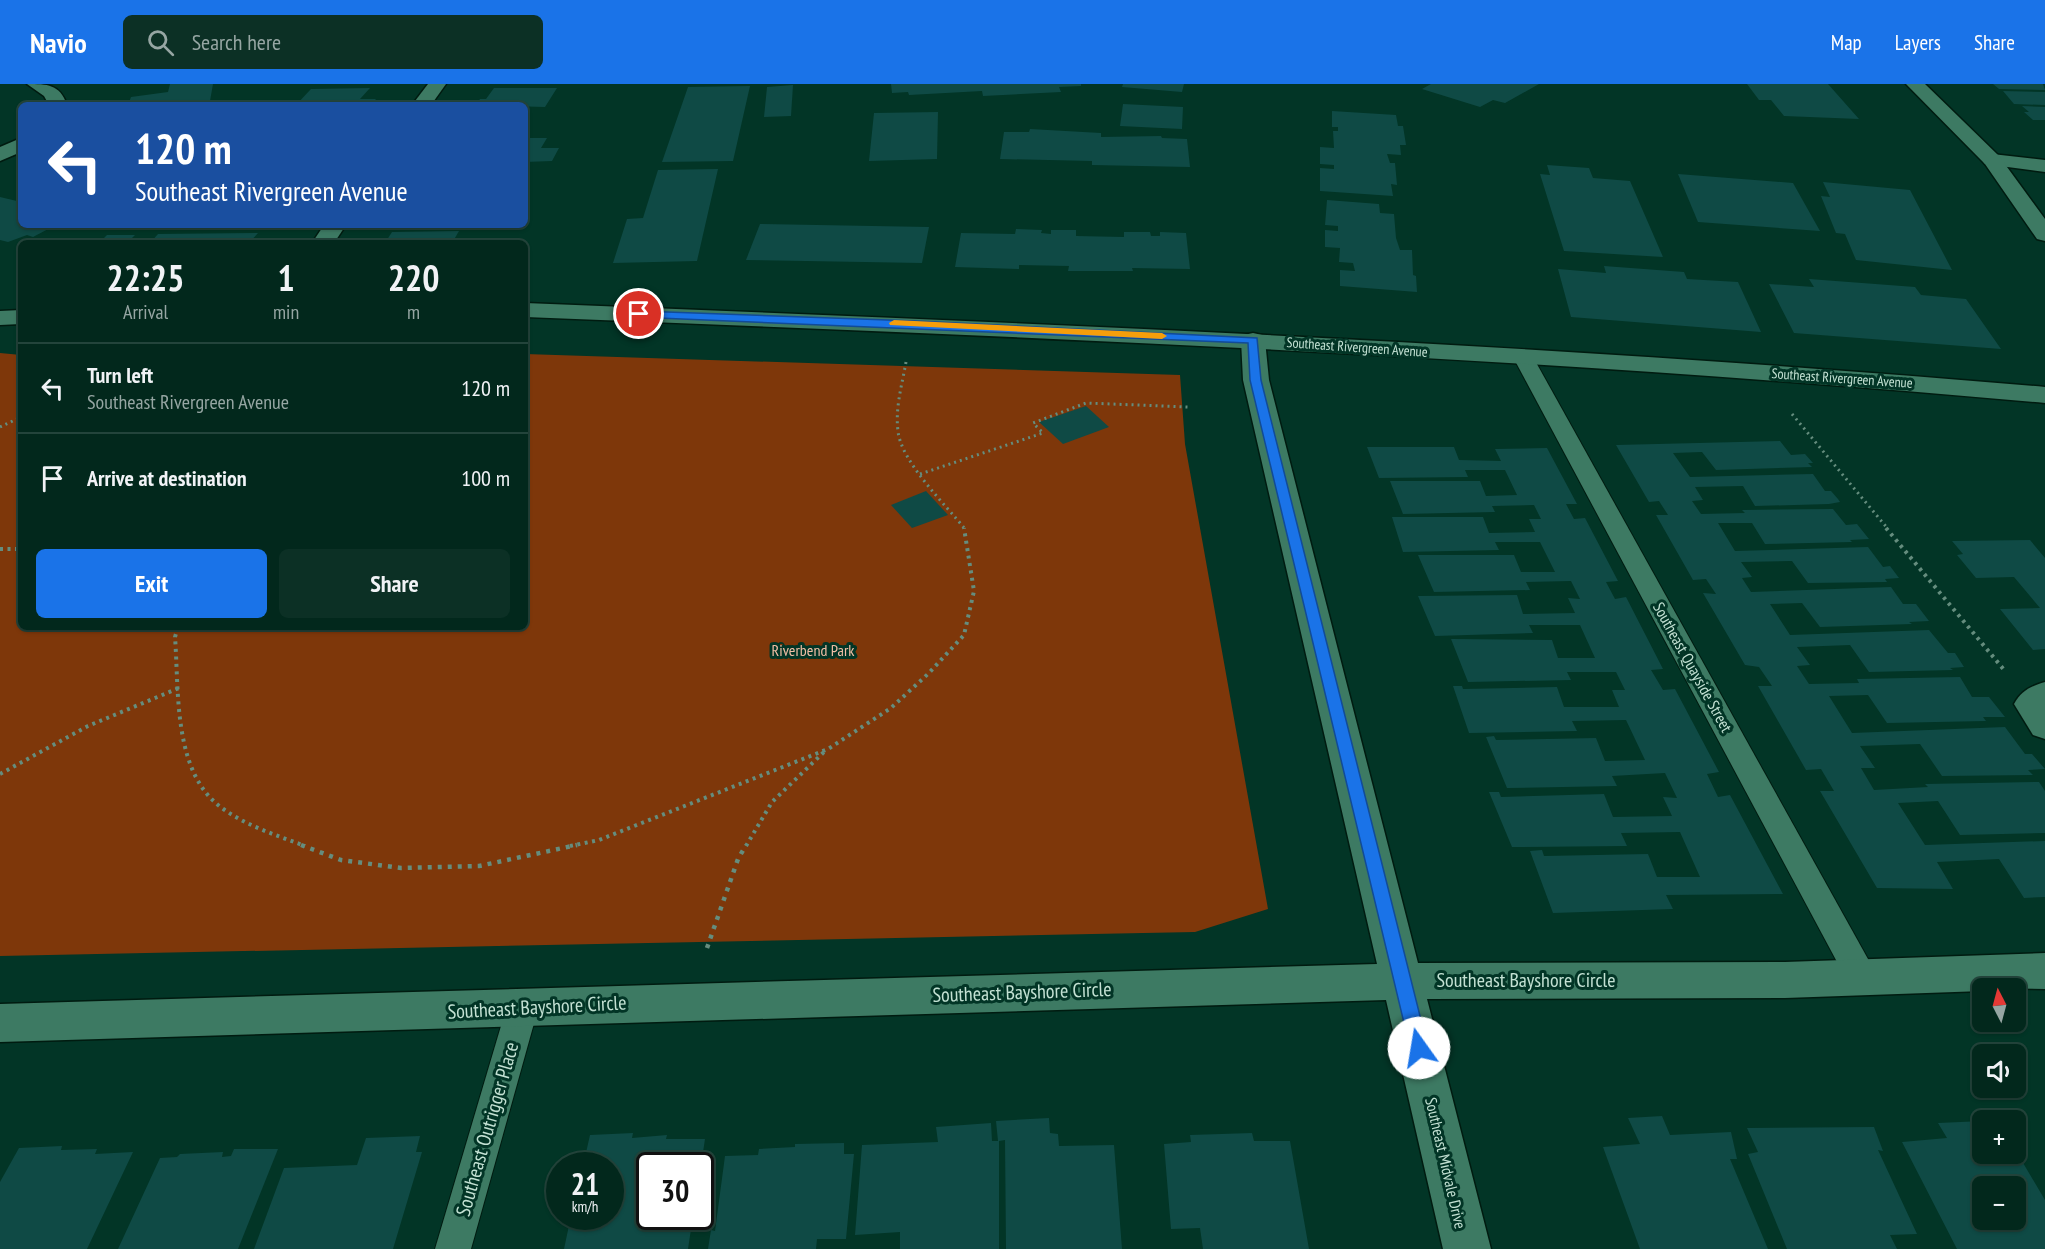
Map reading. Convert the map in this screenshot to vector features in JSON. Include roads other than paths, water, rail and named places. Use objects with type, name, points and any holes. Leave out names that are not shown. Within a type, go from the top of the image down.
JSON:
[{"type":"street","points":[[36,84],[45,87],[57,98],[58,102]]},
{"type":"street","points":[[423,102],[436,84]]},
{"type":"street","points":[[1915,84],[1992,160],[2045,234]]},
{"type":"street","points":[[0,155],[18,146]]},
{"type":"street","points":[[1992,160],[2045,166]]},
{"type":"street","name":"Southeast Rivergreen Avenue","points":[[528,310],[916,324],[1253,340],[1757,372],[2045,395]]},
{"type":"street","points":[[0,318],[18,317]]},
{"type":"street","name":"Southeast Midvale Drive","points":[[1253,340],[1256,380],[1467,1249]]},
{"type":"street","name":"Southeast Bayshore Circle","points":[[0,1023],[522,1009],[640,1002],[1403,981],[1862,978],[2045,971]]},
{"type":"lane","name":"Southeast Quayside Street","points":[[1523,357],[1862,978]]},
{"type":"lane","name":"Southeast Outrigger Place","points":[[453,1249],[522,1009]]},
{"type":"park label","name":"Riverbend Park","points":[[813,650]]}]
